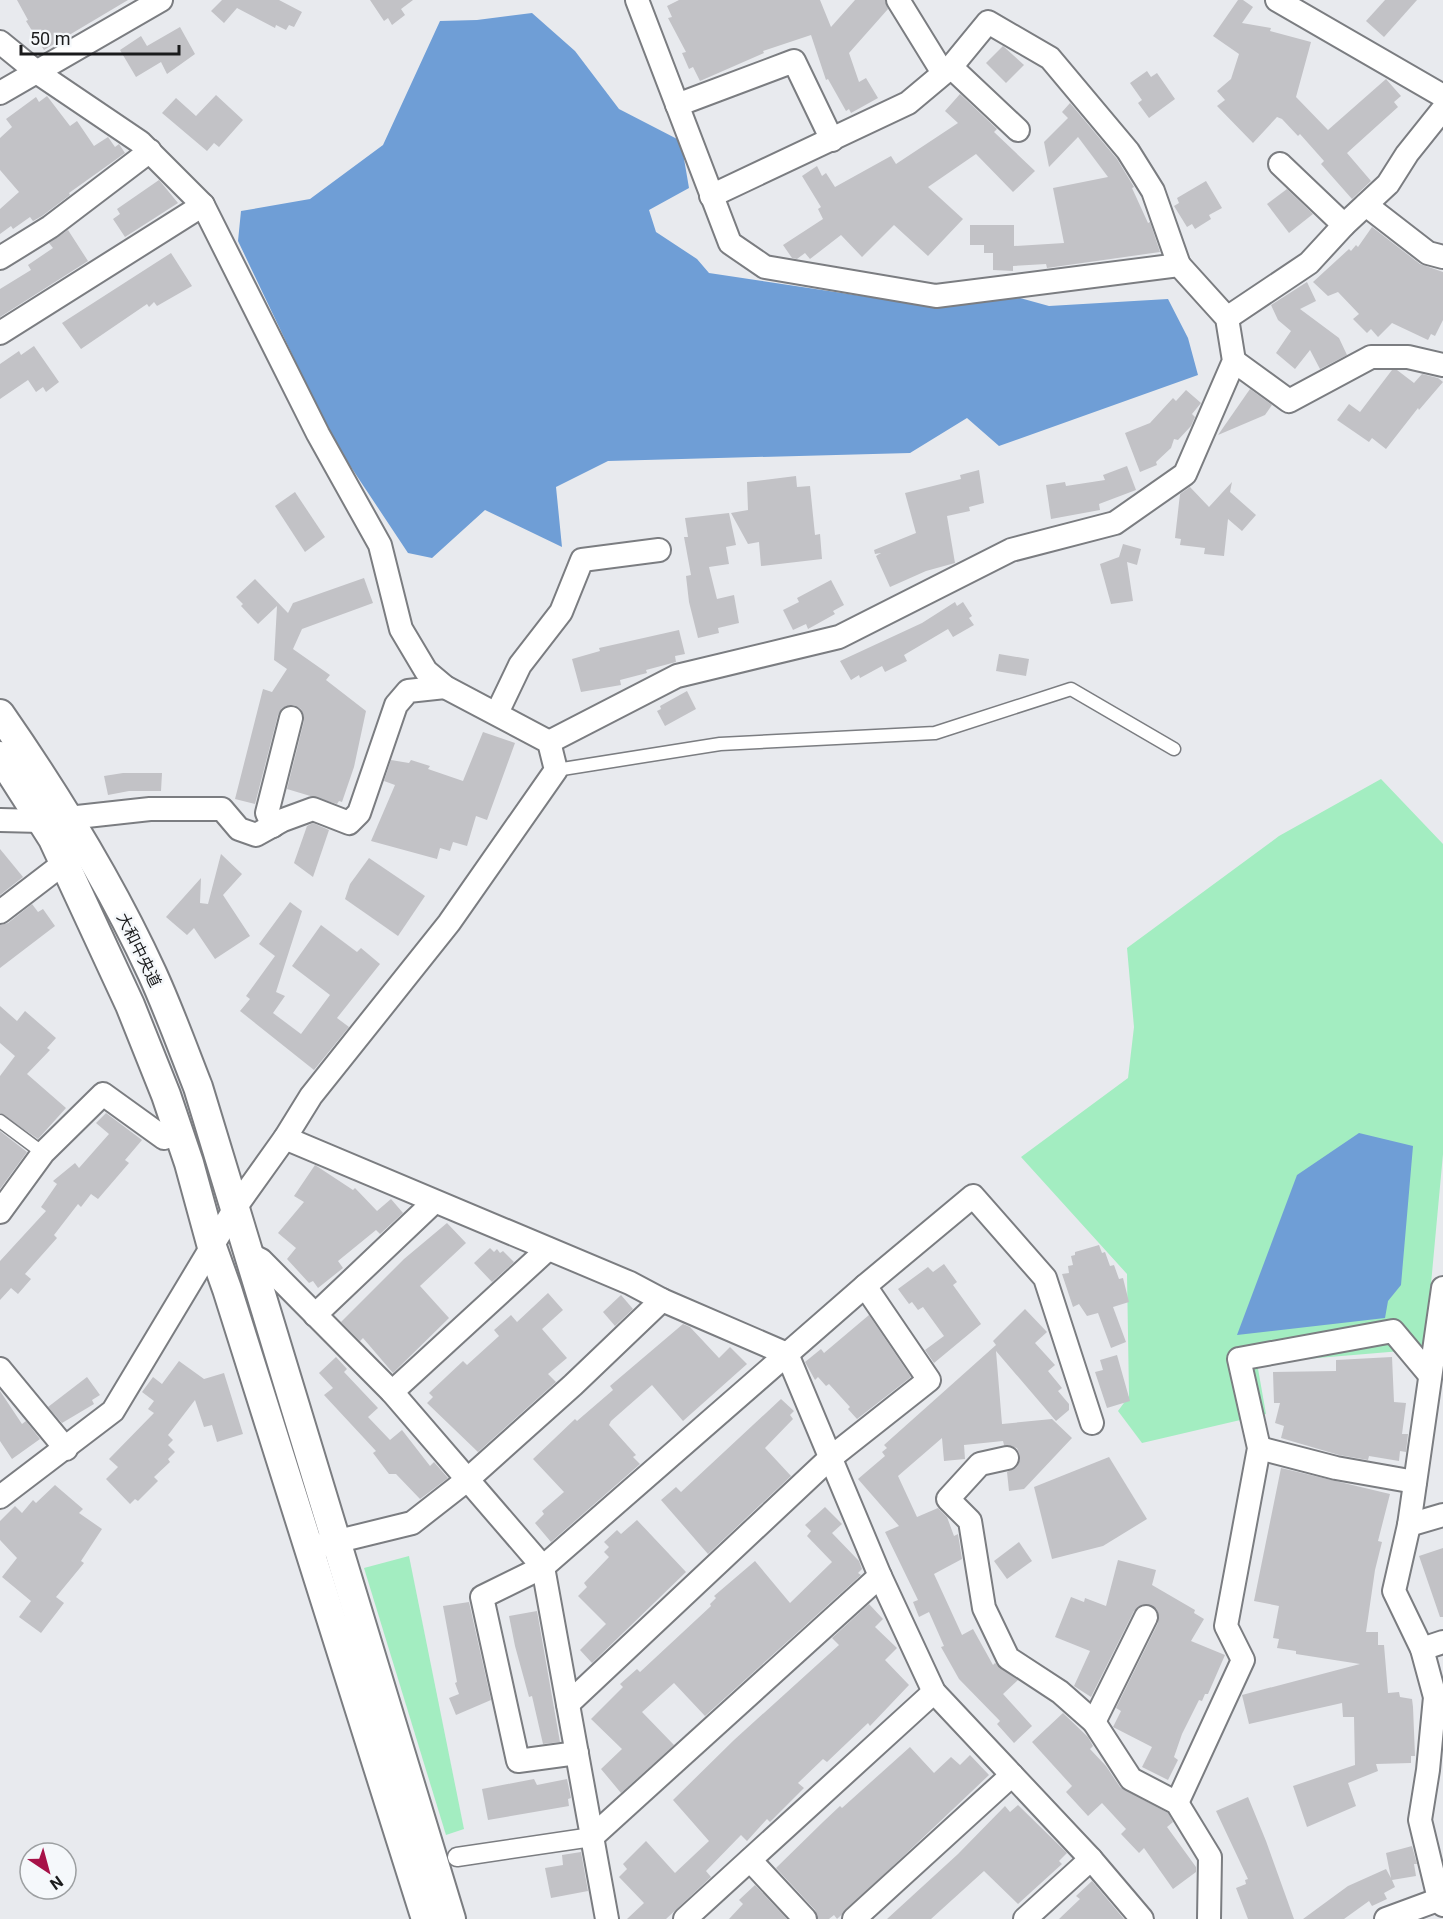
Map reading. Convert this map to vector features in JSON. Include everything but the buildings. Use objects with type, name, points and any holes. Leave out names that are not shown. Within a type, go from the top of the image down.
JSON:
[{"type":"street","points":[[0,93],[38,74],[161,0]]},
{"type":"street","points":[[637,0],[730,243],[765,267],[936,296],[1179,266]]},
{"type":"street","points":[[898,0],[947,70],[1018,130]]},
{"type":"street","points":[[1277,0],[1443,96]]},
{"type":"street","points":[[549,742],[676,676],[838,637],[1011,550],[1115,523],[1185,474],[1234,361],[1227,318],[1179,266],[1153,191],[1128,151],[1050,58],[988,22],[947,70],[908,103],[711,196]]},
{"type":"street","points":[[0,42],[38,74],[150,151],[203,205],[318,434],[380,545],[401,629],[426,671],[445,687],[549,742],[556,770],[449,923],[311,1096],[285,1138],[235,1208],[113,1411],[0,1497]]},
{"type":"street","points":[[677,105],[794,61],[832,140]]},
{"type":"street","points":[[1227,318],[1309,263],[1344,225],[1388,184],[1407,153],[1443,110]]},
{"type":"street","points":[[0,258],[50,227],[150,151]]},
{"type":"street","points":[[1280,164],[1344,225]]},
{"type":"street","points":[[0,333],[203,205]]},
{"type":"street","points":[[1366,205],[1428,253],[1443,257]]},
{"type":"street","points":[[1234,361],[1289,400],[1371,357],[1408,357],[1443,365]]},
{"type":"street","points":[[497,713],[520,664],[561,612],[582,560],[659,550]]},
{"type":"street","points":[[0,820],[41,821],[150,809],[222,809],[239,829],[256,835],[313,809],[349,823],[359,813],[396,705],[408,691],[445,687]]},
{"type":"street","name":"大和中央道","points":[[0,714],[69,818],[152,973],[198,1087],[247,1253],[268,1313],[338,1541],[451,1919]]},
{"type":"street","points":[[273,826],[267,813],[291,718]]},
{"type":"street","name":"大和中央道","points":[[0,756],[41,821],[64,863],[130,1005],[179,1133],[212,1247],[426,1919]]},
{"type":"street","points":[[0,912],[64,863]]},
{"type":"street","points":[[0,1212],[43,1153],[103,1094],[164,1138],[179,1133]]},
{"type":"street","points":[[285,1138],[630,1283],[662,1300],[787,1354],[829,1459],[934,1692],[1091,1859],[1142,1919]]},
{"type":"street","points":[[577,1753],[518,1761],[482,1597],[543,1567],[865,1286],[973,1196],[1045,1278],[1092,1423]]},
{"type":"street","points":[[315,1315],[434,1202]]},
{"type":"street","points":[[392,1392],[548,1249]]},
{"type":"street","points":[[247,1253],[261,1260],[392,1392],[543,1567],[607,1919]]},
{"type":"street","points":[[568,1704],[829,1459],[929,1380],[865,1286]]},
{"type":"street","points":[[1386,1919],[1442,1901],[1420,1820],[1436,1767],[1435,1696],[1422,1649],[1394,1591],[1434,1396],[1429,1374],[1443,1287]]},
{"type":"street","points":[[268,1313],[276,1294],[285,1290],[293,1293]]},
{"type":"street","points":[[309,1548],[412,1523],[467,1480],[573,1385],[662,1300]]},
{"type":"street","points":[[1177,1803],[1243,1660],[1226,1626],[1259,1448],[1239,1359],[1393,1331],[1429,1374]]},
{"type":"street","points":[[0,1369],[66,1449]]},
{"type":"street","points":[[1259,1448],[1336,1468],[1415,1482]]},
{"type":"street","points":[[1007,1458],[980,1464],[948,1499],[970,1521],[984,1608],[1008,1658],[1060,1692],[1094,1722],[1131,1779],[1177,1803],[1210,1857],[1209,1919]]},
{"type":"street","points":[[1409,1526],[1443,1515]]},
{"type":"street","points":[[457,1857],[592,1837],[880,1576]]},
{"type":"street","points":[[1094,1722],[1146,1617]]},
{"type":"street","points":[[1422,1649],[1443,1642]]},
{"type":"street","points":[[685,1919],[934,1692]]},
{"type":"street","points":[[854,1919],[1012,1775]]},
{"type":"street","points":[[1025,1919],[1091,1859]]},
{"type":"street","points":[[750,1860],[805,1919]]},
{"type":"lane","points":[[556,770],[720,744],[935,733],[1071,689],[1174,749]]},
{"type":"lane","points":[[0,1121],[43,1153]]},
{"type":"green space","points":[[1381,779],[1443,844],[1443,1154],[1425,1349],[1257,1363],[1266,1414],[1142,1443],[1118,1411],[1129,1396],[1127,1274],[1021,1157],[1128,1078],[1134,1027],[1127,948],[1279,836]]},
{"type":"green space","points":[[409,1556],[464,1829],[446,1835],[364,1568]]},
{"type":"water","points":[[532,13],[575,51],[619,109],[681,141],[689,188],[649,210],[656,232],[697,259],[709,273],[922,305],[1020,298],[1049,306],[1168,299],[1188,338],[1198,375],[999,446],[967,418],[910,453],[608,461],[556,487],[562,547],[485,510],[432,558],[408,553],[333,440],[238,241],[241,211],[310,199],[383,145],[440,21],[477,20]]},
{"type":"water","points":[[1359,1133],[1413,1146],[1401,1285],[1388,1301],[1385,1318],[1237,1335],[1297,1175]]}]
